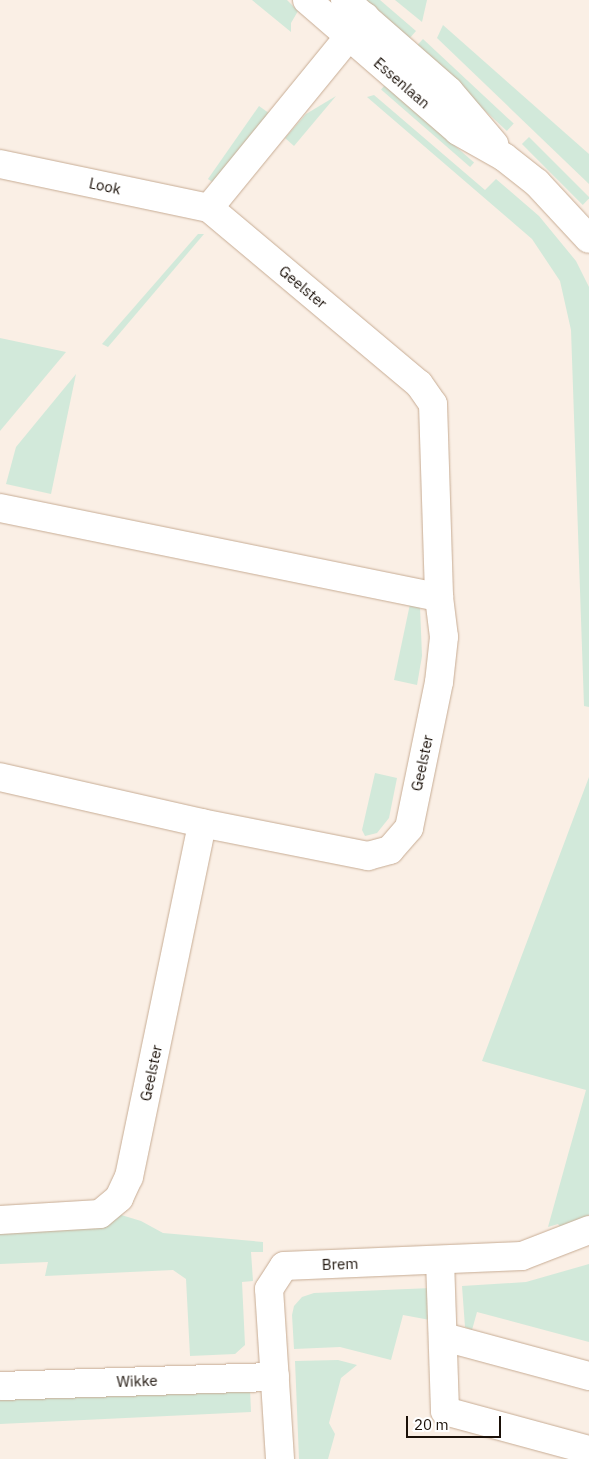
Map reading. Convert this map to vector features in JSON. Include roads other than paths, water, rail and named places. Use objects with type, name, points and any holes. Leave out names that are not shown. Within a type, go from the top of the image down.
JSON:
[{"type":"street","name":"Essenlaan","points":[[307,0],[353,18],[449,90],[504,156],[537,183],[589,239]]},
{"type":"street","points":[[209,208],[353,18]]},
{"type":"street","name":"Look","points":[[0,164],[209,208]]},
{"type":"street","name":"Geelster","points":[[0,778],[202,823],[368,856],[390,850],[409,828],[439,682],[444,637],[439,598],[433,404],[419,384],[209,208]]},
{"type":"street","points":[[0,508],[439,598]]},
{"type":"street","name":"Geelster","points":[[0,1220],[100,1214],[119,1198],[129,1177],[202,823]]},
{"type":"street","name":"Brem","points":[[280,1459],[269,1289],[284,1266],[522,1256],[589,1230]]},
{"type":"street","points":[[440,1260],[445,1411],[589,1450]]},
{"type":"street","points":[[444,1337],[589,1376]]},
{"type":"street","name":"Wikke","points":[[0,1386],[275,1377]]}]
